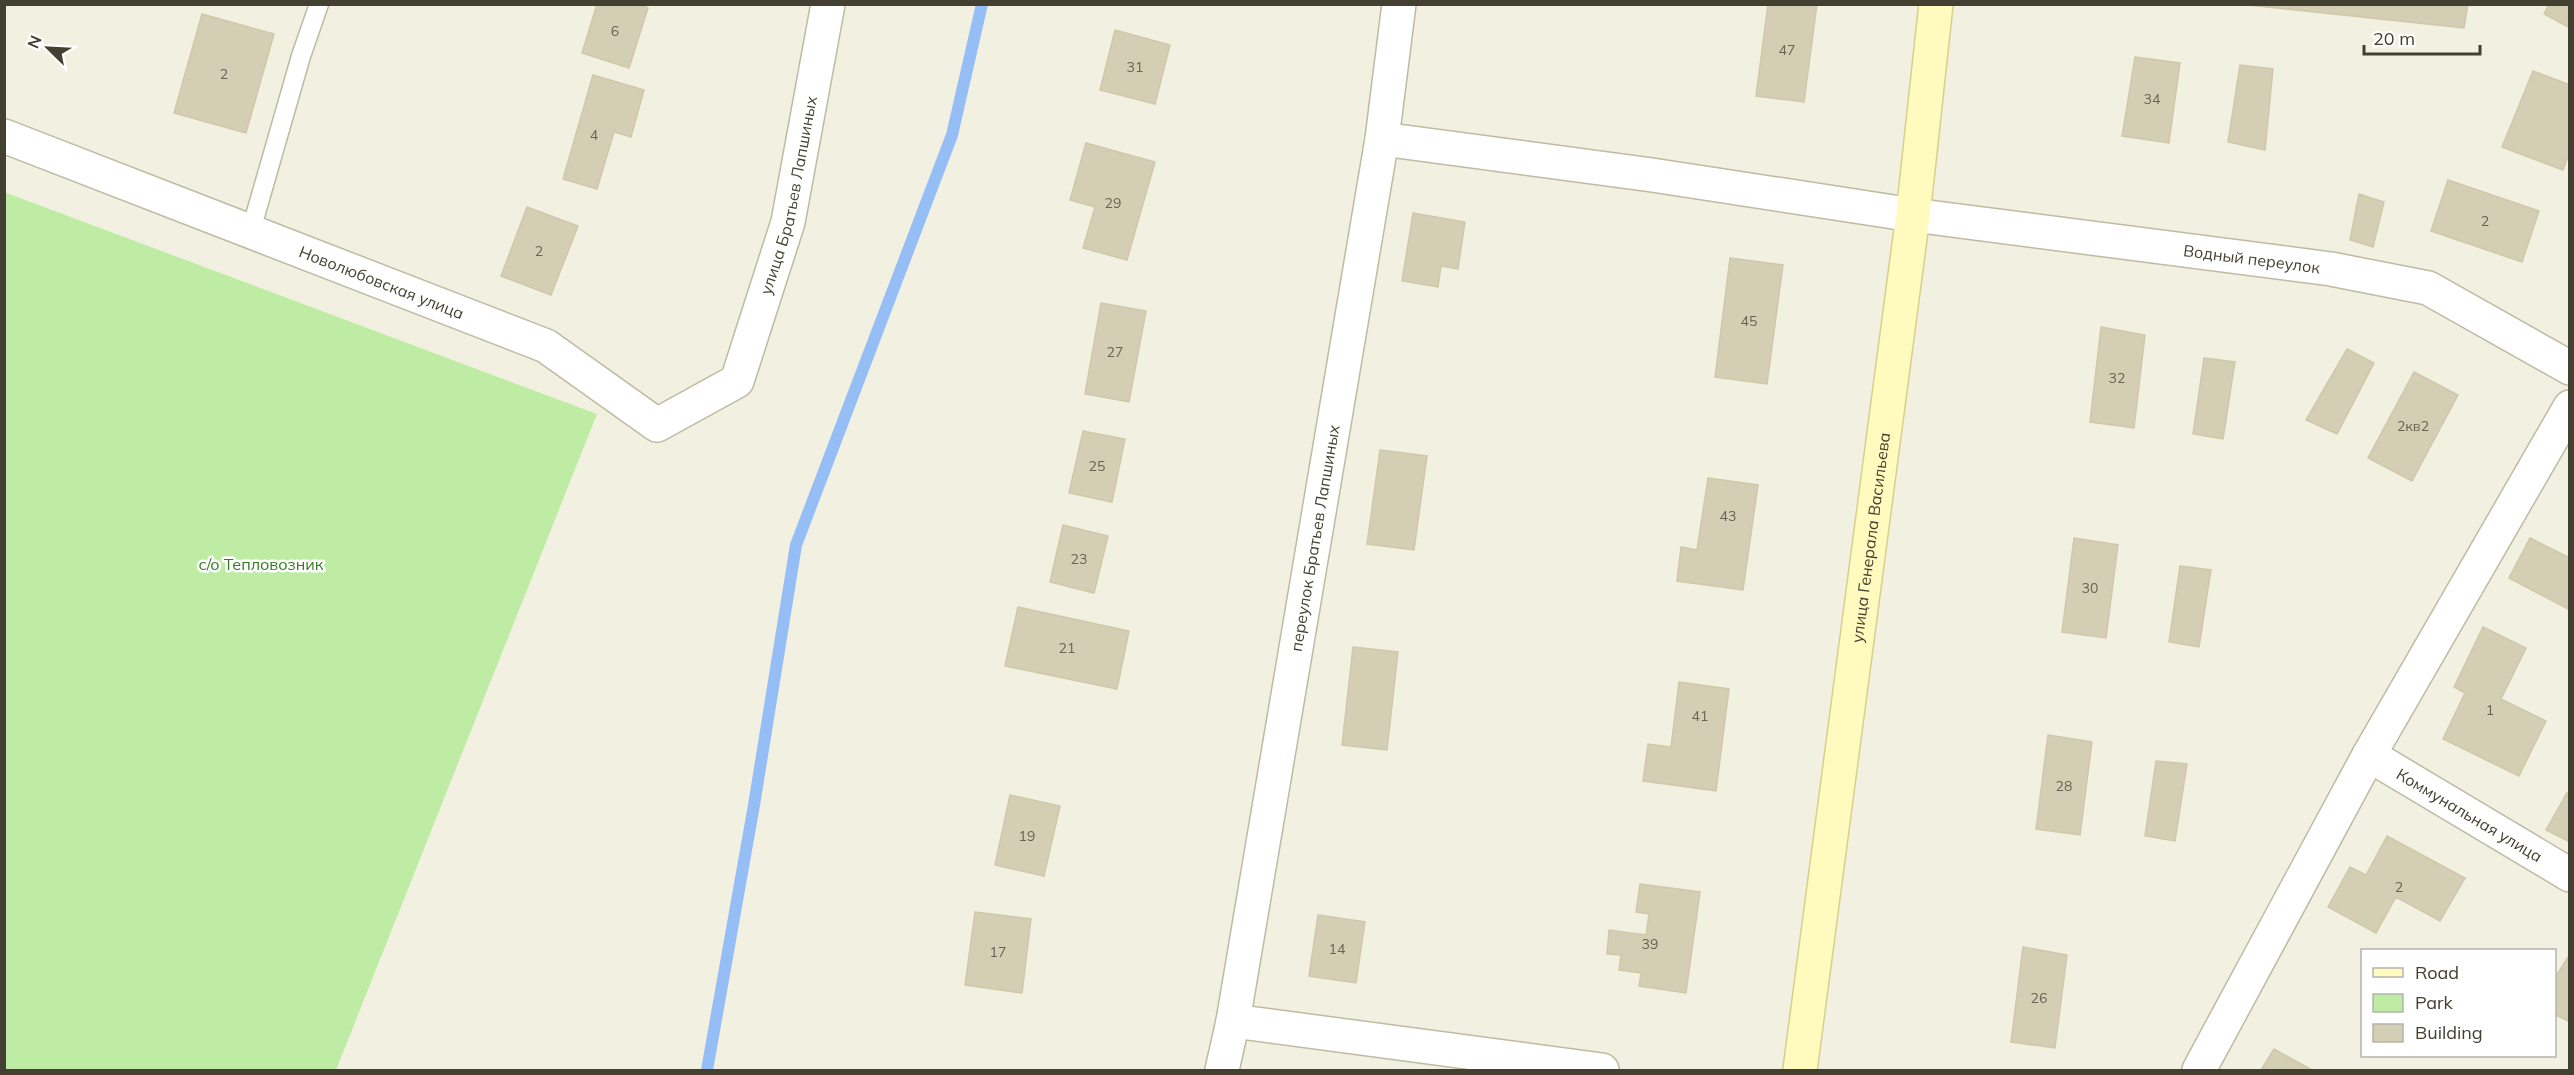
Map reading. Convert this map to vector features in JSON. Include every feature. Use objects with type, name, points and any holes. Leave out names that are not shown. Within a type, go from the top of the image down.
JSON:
[{"type":"main road","name":"улица Генерала Васильева","points":[[1800,1071],[1913,215],[1936,4]]},
{"type":"street","name":"улица Братьев Лапшиных","points":[[737,381],[788,222],[828,4]]},
{"type":"street","name":"переулок Братьев Лапшиных","points":[[1222,1071],[1233,1021],[1382,139],[1399,4]]},
{"type":"street","name":"Новолюбовская улица","points":[[4,136],[546,346],[657,425],[737,381]]},
{"type":"street","name":"Водный переулок","points":[[1382,139],[1652,174],[1913,215],[2331,268],[2428,288],[2570,368]]},
{"type":"street","points":[[2199,1071],[2369,755],[2570,407]]},
{"type":"street","name":"Коммунальная улица","points":[[2369,755],[2570,875]]},
{"type":"street","points":[[1233,1021],[1602,1071]]},
{"type":"lane","points":[[251,230],[301,56],[319,4]]},
{"type":"green space","name":"с/о Тепловозник","points":[[4,192],[597,414],[336,1070],[5,1070]]},
{"type":"building","points":[[597,4],[637,4],[648,8],[629,68],[582,53]]},
{"type":"building","points":[[1768,4],[1817,4],[1804,102],[1756,96]]},
{"type":"building","points":[[2239,4],[2468,4],[2464,28]]},
{"type":"building","points":[[2549,4],[2570,4],[2570,28],[2544,14]]},
{"type":"building","points":[[202,14],[274,34],[246,133],[174,113]]},
{"type":"building","points":[[1115,30],[1170,45],[1155,104],[1100,90]]},
{"type":"building","points":[[2135,57],[2180,63],[2169,143],[2122,136]]},
{"type":"building","points":[[2240,65],[2273,69],[2265,150],[2228,142]]},
{"type":"building","points":[[2533,71],[2570,85],[2570,151],[2563,170],[2502,147]]},
{"type":"building","points":[[593,75],[644,90],[631,137],[614,132],[597,189],[563,179]]},
{"type":"building","points":[[1086,143],[1155,162],[1127,260],[1083,248],[1095,207],[1070,200]]},
{"type":"building","points":[[2448,180],[2539,211],[2522,262],[2431,231]]},
{"type":"building","points":[[2359,194],[2384,202],[2373,247],[2350,240]]},
{"type":"building","points":[[527,207],[578,226],[551,295],[501,276]]},
{"type":"building","points":[[1413,213],[1465,222],[1458,269],[1441,266],[1438,287],[1402,281]]},
{"type":"building","points":[[1730,258],[1783,265],[1767,384],[1715,377]]},
{"type":"building","points":[[1101,303],[1146,311],[1129,402],[1085,394]]},
{"type":"building","points":[[2101,327],[2145,335],[2134,428],[2090,422]]},
{"type":"building","points":[[2347,349],[2374,363],[2337,434],[2306,420]]},
{"type":"building","points":[[2204,358],[2235,362],[2223,439],[2193,434]]},
{"type":"building","points":[[2414,372],[2458,395],[2412,481],[2368,458]]},
{"type":"building","points":[[1083,431],[1125,439],[1112,502],[1069,493]]},
{"type":"building","points":[[1380,450],[1427,456],[1414,550],[1367,544]]},
{"type":"building","points":[[1708,478],[1758,485],[1743,590],[1677,581],[1681,547],[1697,550]]},
{"type":"building","points":[[1063,525],[1108,536],[1094,593],[1050,582]]},
{"type":"building","points":[[2074,538],[2118,545],[2106,638],[2062,632]]},
{"type":"building","points":[[2530,538],[2570,558],[2570,610],[2509,578]]},
{"type":"building","points":[[2180,566],[2211,570],[2199,647],[2169,642]]},
{"type":"building","points":[[1018,607],[1129,631],[1117,689],[1005,666]]},
{"type":"building","points":[[2483,627],[2526,648],[2501,699],[2546,721],[2519,776],[2443,739],[2465,693],[2454,687]]},
{"type":"building","points":[[1353,647],[1398,652],[1387,750],[1342,745]]},
{"type":"building","points":[[1679,682],[1729,689],[1716,791],[1643,781],[1648,744],[1671,747]]},
{"type":"building","points":[[2048,735],[2092,742],[2080,835],[2036,829]]},
{"type":"building","points":[[2156,761],[2187,764],[2175,841],[2145,836]]},
{"type":"building","points":[[2567,793],[2570,794],[2570,842],[2546,830]]},
{"type":"building","points":[[1010,795],[1060,806],[1044,876],[995,865]]},
{"type":"building","points":[[2387,836],[2465,878],[2440,921],[2396,897],[2376,933],[2328,907],[2350,867],[2366,875]]},
{"type":"building","points":[[1640,884],[1700,892],[1686,993],[1639,986],[1641,973],[1619,970],[1621,955],[1607,954],[1609,930],[1646,935],[1649,914],[1636,912]]},
{"type":"building","points":[[975,912],[1031,919],[1022,993],[965,985]]},
{"type":"building","points":[[1318,915],[1365,922],[1356,983],[1309,976]]},
{"type":"building","points":[[2023,947],[2067,955],[2055,1048],[2011,1042]]},
{"type":"building","points":[[2570,954],[2570,1022],[2556,1015],[2556,976]]},
{"type":"building","points":[[2274,1049],[2312,1070],[2261,1070]]},
{"type":"waterway","points":[[707,1070],[754,805],[796,545],[952,135],[982,4]]}]
